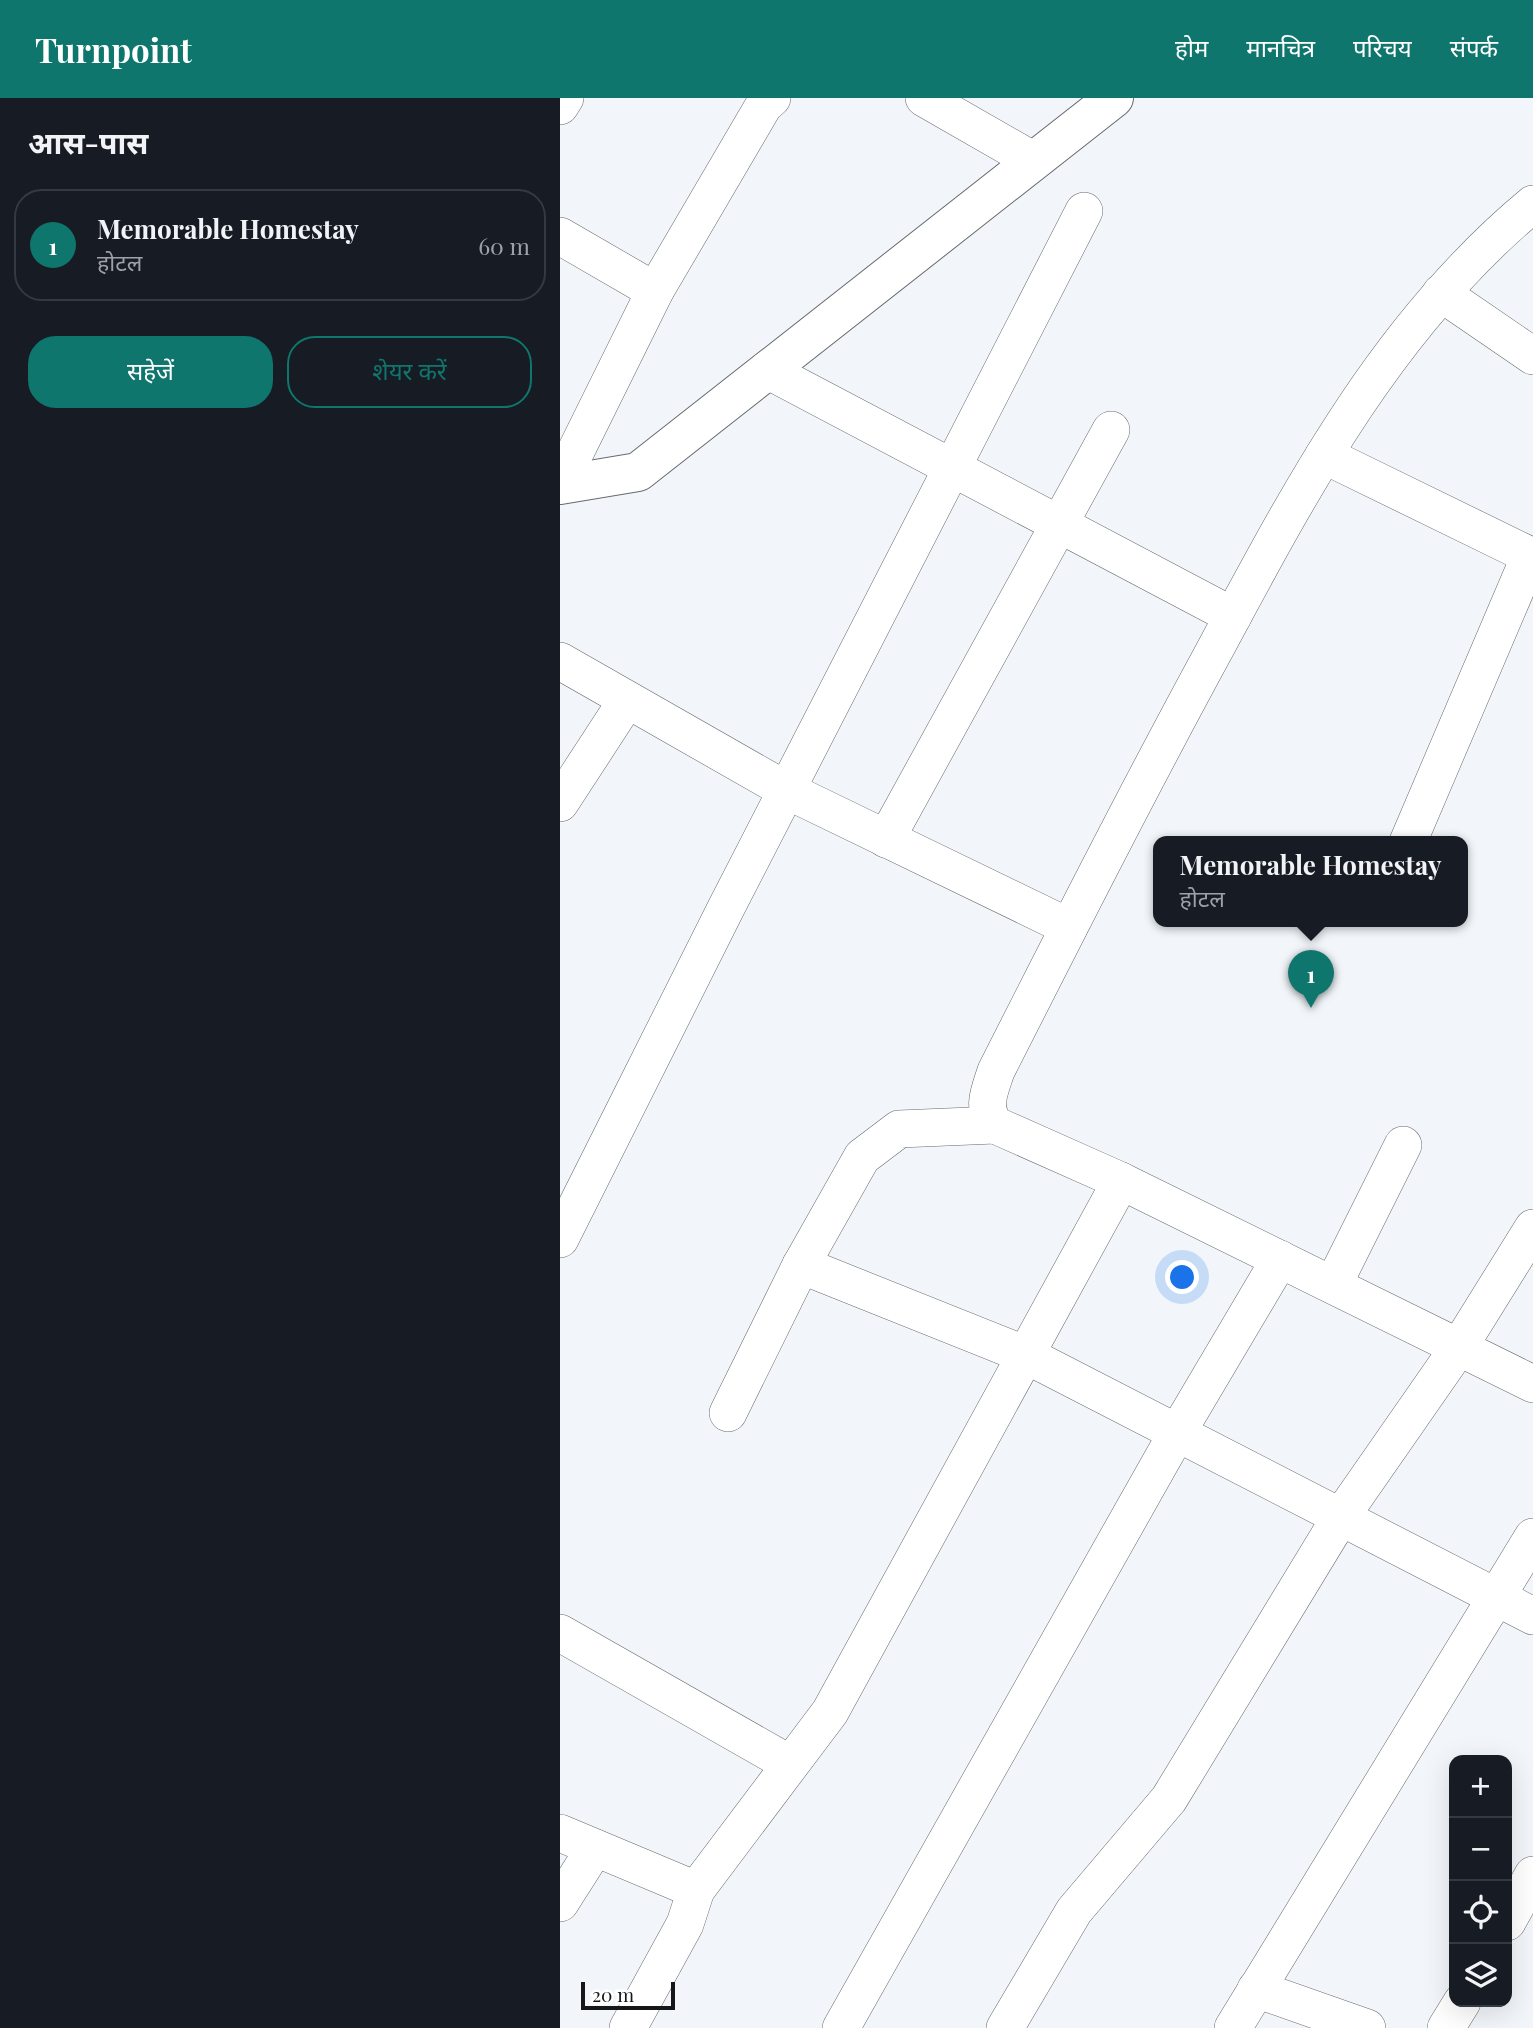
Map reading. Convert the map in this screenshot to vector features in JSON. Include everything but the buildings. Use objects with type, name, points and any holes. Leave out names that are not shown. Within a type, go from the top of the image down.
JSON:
[{"type":"street","points":[[560,106],[565,98]]},
{"type":"street","points":[[560,484],[655,291],[764,105],[772,98]]},
{"type":"street","points":[[924,98],[1034,161]]},
{"type":"street","points":[[560,484],[638,472],[1114,98]]},
{"type":"street","points":[[995,1125],[987,1115],[987,1099],[996,1071],[1233,615],[1324,455],[1381,366],[1440,293],[1533,204]]},
{"type":"street","points":[[560,1238],[786,790],[1084,211]]},
{"type":"street","points":[[560,236],[655,291]]},
{"type":"street","points":[[1440,293],[1533,356]]},
{"type":"street","points":[[767,370],[1233,615]]},
{"type":"street","points":[[886,839],[1111,430]]},
{"type":"street","points":[[1324,455],[1531,557],[1411,836]]},
{"type":"street","points":[[560,661],[786,790],[1069,927]]},
{"type":"street","points":[[560,803],[628,700]]},
{"type":"street","points":[[729,1413],[801,1265],[862,1157],[900,1129],[995,1125],[1121,1181],[1533,1384]]},
{"type":"street","points":[[1333,1286],[1403,1144]]},
{"type":"street","points":[[628,2028],[685,1924],[696,1891],[830,1712],[1121,1181]]},
{"type":"street","points":[[1005,2028],[1074,1912],[1169,1799],[1340,1518],[1459,1347],[1533,1228]]},
{"type":"street","points":[[841,2028],[1177,1433],[1280,1259]]},
{"type":"street","points":[[801,1265],[1026,1355],[1533,1616]]},
{"type":"street","points":[[1233,2028],[1533,1537]]},
{"type":"street","points":[[560,1633],[790,1764]]},
{"type":"street","points":[[560,1833],[696,1891]]},
{"type":"street","points":[[560,1903],[595,1847]]},
{"type":"street","points":[[1512,1913],[1533,1875]]},
{"type":"street","points":[[1256,1989],[1367,2028]]},
{"type":"street","points":[[1446,2028],[1459,2007]]},
{"type":"place","name":"Memorable Homestay","points":[[1311,1008]]}]
